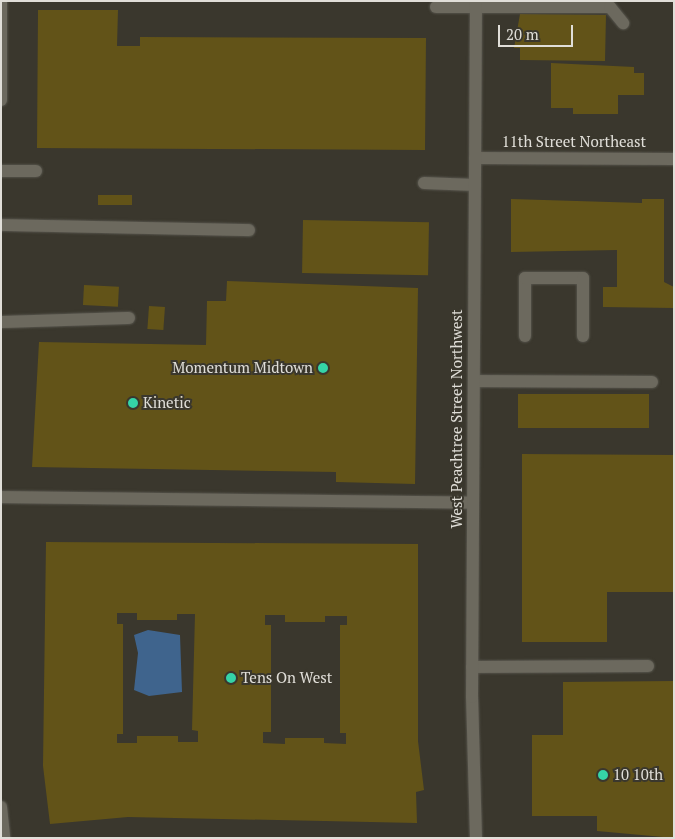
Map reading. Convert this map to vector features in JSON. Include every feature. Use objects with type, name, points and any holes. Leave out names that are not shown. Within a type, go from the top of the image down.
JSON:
[{"type":"main road","points":[[1,1],[1,100]]},
{"type":"main road","points":[[436,7],[476,4],[610,7],[622,23]]},
{"type":"main road","name":"West Peachtree Street Northwest","points":[[476,4],[472,667],[476,838]]},
{"type":"main road","name":"11th Street Northeast","points":[[475,158],[674,159]]},
{"type":"main road","points":[[1,170],[36,170]]},
{"type":"main road","points":[[424,183],[475,185]]},
{"type":"main road","points":[[1,225],[249,230]]},
{"type":"main road","points":[[525,336],[525,278],[583,278],[583,336]]},
{"type":"main road","points":[[1,322],[129,318]]},
{"type":"main road","points":[[474,381],[652,382]]},
{"type":"main road","points":[[1,497],[473,504]]},
{"type":"main road","points":[[472,667],[648,666]]},
{"type":"main road","points":[[1,807],[4,838]]},
{"type":"water","points":[[148,630],[180,635],[182,692],[149,696],[134,690],[138,653],[134,635]]},
{"type":"building","points":[[38,10],[118,10],[117,46],[140,46],[140,37],[426,38],[425,150],[37,148]]},
{"type":"building","points":[[520,14],[606,15],[605,61],[520,60],[520,48],[514,48]]},
{"type":"building","points":[[551,63],[634,67],[634,73],[644,73],[644,95],[618,95],[618,114],[573,114],[573,108],[551,108]]},
{"type":"building","points":[[98,195],[132,195],[132,205],[98,205]]},
{"type":"building","points":[[511,199],[642,203],[642,199],[664,199],[664,282],[674,287],[674,308],[603,307],[603,287],[617,287],[617,250],[511,252]]},
{"type":"building","points":[[303,220],[429,222],[428,275],[302,273]]},
{"type":"building","name":"Momentum Midtown","points":[[227,281],[418,288],[415,484],[336,482],[336,472],[32,467],[39,342],[206,345],[207,301],[226,301]]},
{"type":"building","points":[[84,285],[119,287],[118,307],[83,305]]},
{"type":"building","points":[[149,306],[165,307],[163,330],[147,329]]},
{"type":"building","points":[[518,394],[649,394],[649,428],[518,428]]},
{"type":"building","points":[[522,454],[674,455],[674,592],[607,592],[607,642],[522,642]]},
{"type":"building","name":"Tens On West","points":[[46,542],[418,544],[418,741],[424,790],[416,792],[417,823],[128,817],[50,824],[43,766]],"holes":[[[117,613],[137,613],[137,620],[177,620],[177,614],[195,614],[192,730],[198,731],[198,742],[178,742],[178,736],[137,736],[137,743],[117,743],[117,734],[123,734],[123,624],[117,624]],[[265,615],[285,615],[285,622],[325,622],[325,616],[347,616],[347,625],[340,625],[340,733],[346,733],[346,744],[324,743],[324,738],[285,738],[285,744],[263,743],[263,732],[271,732],[271,625],[265,625]]]},
{"type":"building","name":"10 10th","points":[[674,681],[674,838],[597,831],[597,816],[532,816],[532,735],[563,735],[563,682]]},
{"type":"place","name":"Momentum Midtown","points":[[323,368]]},
{"type":"place","name":"Kinetic","points":[[133,403]]},
{"type":"place","name":"Tens On West","points":[[231,678]]},
{"type":"place","name":"10 10th","points":[[603,775]]}]
